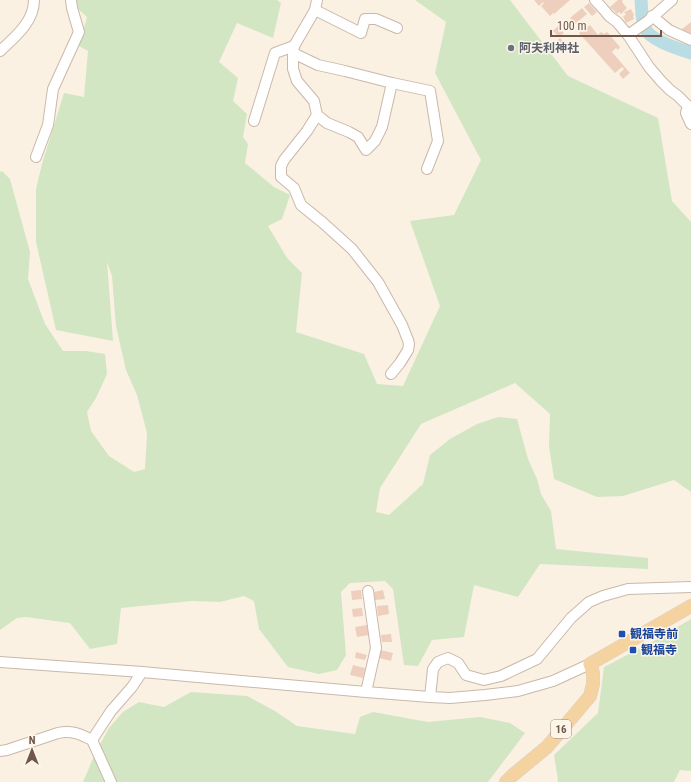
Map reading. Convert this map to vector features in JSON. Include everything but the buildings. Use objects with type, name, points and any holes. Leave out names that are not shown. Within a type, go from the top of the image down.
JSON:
[{"type":"main road","points":[[590,664],[691,606]]},
{"type":"main road","name":"16","points":[[506,782],[547,747],[590,696],[593,684],[593,673],[590,664]]},
{"type":"street","points":[[0,51],[24,27],[31,17],[34,7],[34,0]]},
{"type":"street","points":[[36,157],[48,125],[53,89],[79,32],[71,0]]},
{"type":"street","points":[[595,0],[628,35],[649,67],[661,81],[690,107],[686,113],[691,124]]},
{"type":"street","points":[[628,35],[672,0]]},
{"type":"street","points":[[392,83],[382,127],[374,141],[366,150],[358,137],[327,123],[317,115],[314,101],[297,81],[293,69],[294,49],[316,5],[361,33],[365,19],[376,20],[397,28]]},
{"type":"street","points":[[650,18],[669,30],[691,40]]},
{"type":"street","points":[[254,120],[275,53],[294,49],[318,65],[430,91],[438,141],[426,169]]},
{"type":"street","points":[[317,115],[307,131],[284,160],[281,166],[281,177],[294,188],[300,205],[322,222],[352,249],[378,282],[402,325],[409,344],[408,350],[403,359],[391,374]]},
{"type":"street","points":[[430,697],[433,669],[438,662],[448,658],[458,663],[466,675],[484,680],[501,676],[537,659],[572,618],[589,602],[603,596],[628,589],[691,587]]},
{"type":"street","points":[[366,692],[376,648],[368,591]]},
{"type":"street","points":[[0,662],[142,672],[450,698],[518,691],[553,681],[590,664]]},
{"type":"street","points":[[92,740],[111,711],[142,672]]},
{"type":"street","points":[[0,751],[65,731],[76,733],[92,740],[111,782]]},
{"type":"green space","points":[[76,0],[277,0],[281,3],[273,38],[237,23],[219,62],[238,78],[233,101],[247,114],[243,137],[248,144],[245,163],[274,187],[290,195],[282,219],[268,226],[287,258],[302,273],[296,332],[364,354],[377,384],[403,386],[440,306],[410,221],[454,215],[481,160],[435,73],[446,22],[415,0],[510,0],[568,76],[658,118],[672,201],[691,222],[691,492],[674,480],[623,496],[597,497],[554,479],[549,446],[550,414],[515,383],[421,424],[380,488],[376,512],[389,515],[423,484],[430,455],[450,439],[477,424],[498,417],[517,419],[528,459],[537,479],[541,494],[551,511],[556,549],[648,558],[648,569],[540,564],[518,597],[474,585],[464,637],[432,640],[418,666],[404,665],[393,589],[385,581],[350,583],[341,592],[346,655],[337,670],[319,674],[288,667],[259,629],[254,601],[244,596],[220,602],[192,601],[121,608],[117,644],[90,649],[70,623],[26,617],[17,618],[0,630],[0,172],[2,171],[10,179],[30,252],[28,279],[45,324],[63,351],[86,351],[105,354],[107,374],[96,398],[87,412],[91,431],[109,456],[134,472],[145,469],[147,433],[137,395],[126,370],[116,326],[112,276],[107,262],[113,341],[56,330],[36,242],[36,189],[42,164],[64,93],[84,97],[88,51],[79,46],[87,17],[78,9]]},
{"type":"green space","points":[[691,619],[691,771],[680,770],[674,782],[557,782],[558,780],[554,755],[598,713],[604,667],[652,642]]},
{"type":"green space","points":[[191,692],[247,696],[275,711],[297,726],[355,734],[360,717],[373,712],[428,722],[480,717],[510,723],[525,733],[488,782],[116,782],[99,746],[109,728],[123,712],[139,702],[164,707]]},
{"type":"green space","points":[[94,756],[105,782],[83,782]]},
{"type":"water","points":[[637,0],[645,0],[647,18],[639,23]]},
{"type":"waterway","points":[[641,0],[643,21],[648,32],[665,44],[691,53]]},
{"type":"place","name":"阿夫利神社","points":[[511,48]]},
{"type":"place","name":"観福寺前","points":[[622,634]]},
{"type":"place","name":"観福寺","points":[[633,650]]}]
